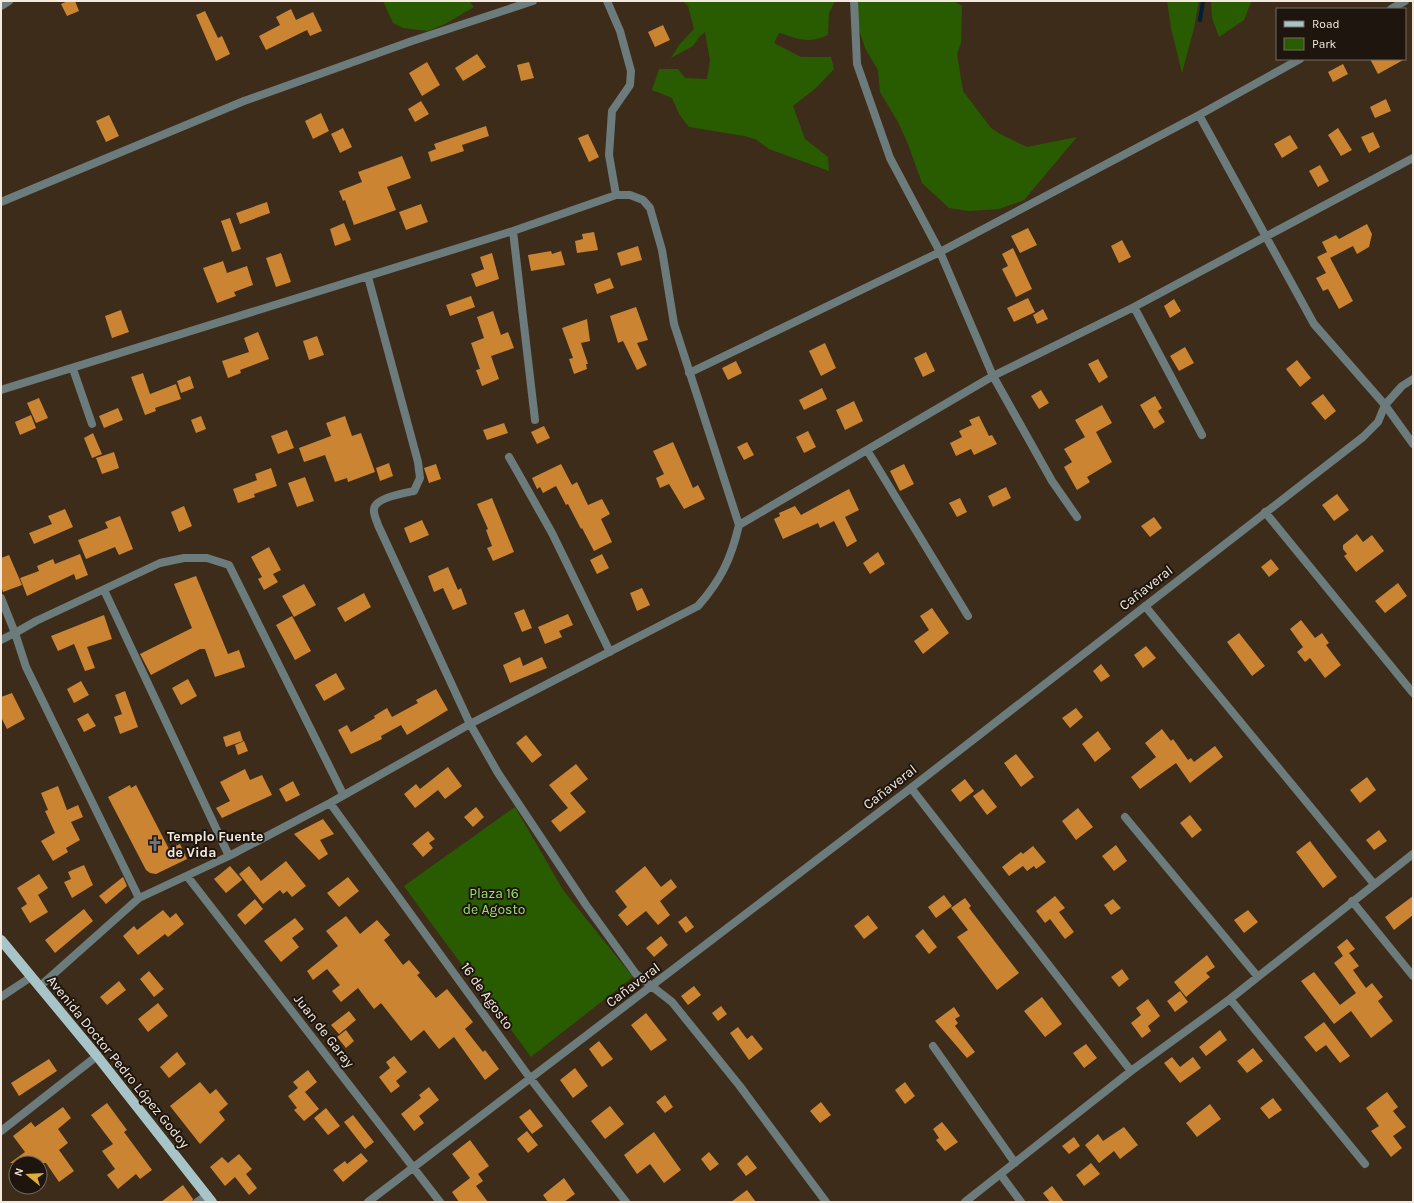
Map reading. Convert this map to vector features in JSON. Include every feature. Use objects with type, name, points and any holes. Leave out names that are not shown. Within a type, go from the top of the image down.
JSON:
[{"type":"main road","name":"Avenida Doctor Pedro López Godoy","points":[[1,940],[97,1056],[209,1199]]},
{"type":"street","points":[[1,6],[9,1]]},
{"type":"street","points":[[1,202],[244,102],[412,41],[533,1]]},
{"type":"street","points":[[607,1],[620,31],[631,70],[630,85],[612,111],[609,155],[616,195]]},
{"type":"street","points":[[854,1],[857,64],[890,158],[940,252],[993,376],[1052,481],[1077,517]]},
{"type":"street","points":[[1393,8],[1405,1]]},
{"type":"street","points":[[689,373],[940,252],[1199,115],[1298,60]]},
{"type":"street","points":[[1199,115],[1314,324],[1385,405],[1413,444]]},
{"type":"street","points":[[739,525],[993,376],[1134,307],[1413,158]]},
{"type":"street","points":[[1,390],[513,232],[616,195],[630,195],[643,200],[650,208],[662,250],[674,324],[739,525],[734,549],[716,586],[698,606],[470,724],[342,794],[330,803],[229,856],[139,898],[39,987]]},
{"type":"street","points":[[513,232],[535,420]]},
{"type":"street","points":[[368,277],[416,455],[420,478],[414,491],[382,500],[376,504],[374,510],[378,525],[470,724],[498,773],[586,905],[636,974],[672,1002],[705,1041],[826,1202]]},
{"type":"street","points":[[1134,307],[1202,435]]},
{"type":"street","points":[[73,369],[92,424]]},
{"type":"street","name":"Cañaveral","points":[[368,1202],[911,788],[1363,437],[1378,422],[1385,405],[1402,386],[1413,379]]},
{"type":"street","points":[[867,450],[968,616]]},
{"type":"street","points":[[509,457],[552,533],[610,652]]},
{"type":"street","points":[[1265,512],[1413,693]]},
{"type":"street","points":[[1,640],[36,621],[104,590],[160,562],[184,558],[207,558],[229,565],[342,794]]},
{"type":"street","points":[[104,590],[229,856]]},
{"type":"street","points":[[1,598],[15,633],[26,667],[139,898]]},
{"type":"street","points":[[1145,606],[1374,884]]},
{"type":"street","points":[[911,788],[1131,1071]]},
{"type":"street","name":"16 de Agosto","points":[[330,803],[530,1078],[626,1202]]},
{"type":"street","points":[[1125,817],[1258,977]]},
{"type":"street","points":[[965,1202],[1131,1071],[1230,999],[1413,854]]},
{"type":"street","name":"Juan de Garay","points":[[187,876],[440,1202]]},
{"type":"street","points":[[1352,901],[1413,976]]},
{"type":"street","points":[[1,997],[31,977]]},
{"type":"street","points":[[1230,999],[1365,1164]]},
{"type":"street","points":[[933,1046],[1015,1163]]},
{"type":"street","points":[[1,1131],[97,1056]]},
{"type":"street","points":[[1001,1175],[1020,1202]]},
{"type":"street","points":[[198,1202],[209,1199]]},
{"type":"green space","points":[[383,1],[469,1],[474,7],[445,24],[428,31],[403,28],[393,23]]},
{"type":"green space","points":[[683,1],[835,1],[829,13],[828,35],[821,38],[804,40],[779,33],[774,43],[801,57],[831,57],[834,69],[816,88],[793,106],[805,139],[828,157],[829,171],[769,149],[755,139],[689,127],[679,114],[672,98],[652,90],[659,69],[678,69],[685,78],[707,79],[710,60],[705,32],[699,37],[693,46],[671,58],[679,45],[694,29],[688,6]]},
{"type":"green space","points":[[856,1],[954,1],[962,6],[961,43],[957,54],[963,91],[991,128],[1027,147],[1077,137],[1024,200],[999,209],[969,211],[949,208],[922,183],[908,144],[898,122],[880,92],[878,70],[865,48],[857,23]]},
{"type":"green space","points":[[1167,1],[1199,1],[1194,28],[1182,73],[1171,28]]},
{"type":"green space","points":[[1211,1],[1251,2],[1244,20],[1219,37],[1212,18]]},
{"type":"green space","name":"Plaza 16 de Agosto","points":[[515,807],[563,890],[633,977],[531,1057],[404,886]]},
{"type":"building","points":[[68,1],[75,1],[79,11],[67,16],[61,4]]},
{"type":"building","points":[[291,9],[296,20],[313,12],[322,31],[310,36],[307,30],[266,50],[259,36],[280,25],[276,17]]},
{"type":"building","points":[[205,11],[218,38],[222,36],[230,54],[216,61],[196,15]]},
{"type":"building","points":[[663,25],[670,40],[655,47],[648,32]]},
{"type":"building","points":[[477,54],[486,67],[463,81],[455,68]]},
{"type":"building","points":[[1371,60],[1403,60],[1378,74]]},
{"type":"building","points":[[427,62],[440,85],[422,96],[409,73]]},
{"type":"building","points":[[529,62],[534,78],[521,81],[517,65]]},
{"type":"building","points":[[1343,64],[1348,74],[1333,82],[1328,72]]},
{"type":"building","points":[[1386,99],[1391,111],[1375,118],[1370,107]]},
{"type":"building","points":[[421,101],[429,114],[415,122],[408,109]]},
{"type":"building","points":[[321,113],[329,131],[313,139],[305,121]]},
{"type":"building","points":[[109,115],[119,136],[106,142],[96,121]]},
{"type":"building","points":[[486,126],[489,136],[462,145],[464,151],[431,162],[428,152],[436,149],[434,144]]},
{"type":"building","points":[[343,128],[352,147],[340,153],[331,134]]},
{"type":"building","points":[[1338,128],[1352,150],[1341,156],[1328,135]]},
{"type":"building","points":[[1373,132],[1380,147],[1369,153],[1361,137]]},
{"type":"building","points":[[588,134],[599,157],[589,162],[578,138]]},
{"type":"building","points":[[1290,135],[1298,148],[1282,158],[1274,144]]},
{"type":"building","points":[[402,156],[411,178],[387,187],[396,210],[354,225],[345,200],[343,201],[339,191],[362,182],[358,172]]},
{"type":"building","points":[[1320,165],[1329,181],[1318,187],[1309,171]]},
{"type":"building","points":[[267,202],[270,213],[240,224],[236,213]]},
{"type":"building","points":[[421,204],[428,222],[406,230],[399,212]]},
{"type":"building","points":[[230,218],[241,249],[232,252],[221,221]]},
{"type":"building","points":[[344,223],[351,240],[335,246],[330,229]]},
{"type":"building","points":[[1367,224],[1372,234],[1369,247],[1357,254],[1353,246],[1330,258],[1322,242],[1336,235],[1339,239]]},
{"type":"building","points":[[1028,228],[1037,245],[1020,253],[1011,236]]},
{"type":"building","points":[[594,232],[598,250],[577,253],[575,241],[583,239],[582,234]]},
{"type":"building","points":[[1122,240],[1131,257],[1119,263],[1111,246]]},
{"type":"building","points":[[638,246],[642,260],[621,266],[617,253]]},
{"type":"building","points":[[1013,248],[1032,289],[1016,297],[1002,269],[1008,266],[1002,254]]},
{"type":"building","points":[[551,251],[552,254],[561,251],[565,265],[531,271],[528,255]]},
{"type":"building","points":[[1327,252],[1353,301],[1339,309],[1328,289],[1323,291],[1316,278],[1326,273],[1317,257]]},
{"type":"building","points":[[281,253],[291,282],[276,287],[266,258]]},
{"type":"building","points":[[492,253],[499,279],[476,287],[471,274],[484,269],[480,257]]},
{"type":"building","points":[[223,261],[227,273],[247,266],[253,285],[234,292],[236,296],[217,303],[203,268]]},
{"type":"building","points":[[610,278],[614,288],[597,294],[594,284]]},
{"type":"building","points":[[471,296],[475,307],[450,316],[446,305]]},
{"type":"building","points":[[1028,298],[1035,312],[1014,322],[1007,308]]},
{"type":"building","points":[[1174,299],[1181,311],[1170,318],[1164,306]]},
{"type":"building","points":[[636,307],[648,340],[637,343],[647,365],[637,370],[623,341],[618,343],[610,316]]},
{"type":"building","points":[[1043,309],[1048,319],[1037,324],[1033,315]]},
{"type":"building","points":[[121,310],[129,332],[112,338],[105,316]]},
{"type":"building","points":[[493,311],[501,335],[508,332],[514,348],[491,356],[499,379],[482,386],[476,370],[480,369],[471,343],[484,338],[477,317]]},
{"type":"building","points":[[587,319],[590,341],[581,343],[588,364],[586,364],[587,369],[574,374],[569,359],[573,358],[562,328]]},
{"type":"building","points":[[258,332],[269,359],[240,370],[241,373],[228,378],[222,361],[249,352],[244,338]]},
{"type":"building","points":[[317,336],[324,355],[309,360],[303,341]]},
{"type":"building","points":[[825,343],[836,368],[821,376],[809,351]]},
{"type":"building","points":[[1185,347],[1194,363],[1179,371],[1170,356]]},
{"type":"building","points":[[926,352],[935,371],[923,377],[914,358]]},
{"type":"building","points":[[1098,359],[1108,377],[1099,383],[1088,364]]},
{"type":"building","points":[[1297,360],[1311,378],[1300,387],[1286,369]]},
{"type":"building","points":[[736,361],[742,373],[728,380],[722,368]]},
{"type":"building","points":[[143,373],[150,394],[176,384],[181,399],[155,408],[156,411],[145,415],[131,377]]},
{"type":"building","points":[[190,376],[194,388],[181,393],[177,381]]},
{"type":"building","points":[[822,388],[827,399],[804,410],[799,400]]},
{"type":"building","points":[[1041,390],[1049,403],[1039,409],[1031,396]]},
{"type":"building","points":[[1323,394],[1336,411],[1325,420],[1311,403]]},
{"type":"building","points":[[1155,396],[1162,408],[1158,411],[1165,422],[1154,429],[1140,405]]},
{"type":"building","points":[[39,398],[48,418],[36,423],[27,403]]},
{"type":"building","points":[[854,401],[863,421],[845,430],[836,410]]},
{"type":"building","points":[[1102,405],[1112,423],[1096,432],[1112,462],[1087,477],[1090,482],[1077,490],[1064,467],[1072,462],[1064,449],[1085,437],[1075,420]]},
{"type":"building","points":[[118,408],[123,420],[104,428],[99,416]]},
{"type":"building","points":[[31,415],[36,428],[20,435],[15,422]]},
{"type":"building","points":[[201,416],[206,429],[196,433],[191,420]]},
{"type":"building","points":[[345,416],[352,436],[361,433],[375,472],[348,482],[347,478],[335,482],[325,455],[304,462],[299,448],[331,436],[326,423]]},
{"type":"building","points":[[979,416],[989,436],[992,435],[997,444],[974,455],[971,449],[956,456],[950,443],[962,437],[959,431],[972,425],[969,420]]},
{"type":"building","points":[[504,423],[508,433],[487,440],[483,430]]},
{"type":"building","points":[[544,426],[550,438],[537,444],[531,432]]},
{"type":"building","points":[[287,430],[294,448],[278,454],[271,436]]},
{"type":"building","points":[[808,431],[816,447],[804,453],[796,437]]},
{"type":"building","points":[[93,433],[102,454],[92,458],[84,438]]},
{"type":"building","points":[[673,442],[693,488],[698,485],[705,499],[684,509],[669,484],[660,488],[656,478],[664,474],[653,451]]},
{"type":"building","points":[[747,442],[754,455],[744,460],[737,447]]},
{"type":"building","points":[[114,452],[119,468],[102,474],[96,458]]},
{"type":"building","points":[[389,463],[393,476],[380,481],[376,468]]},
{"type":"building","points":[[436,464],[441,479],[429,483],[424,468]]},
{"type":"building","points":[[561,464],[572,485],[577,482],[588,505],[602,499],[610,514],[601,519],[612,542],[594,551],[568,504],[566,505],[556,486],[543,493],[540,487],[537,489],[532,478]]},
{"type":"building","points":[[904,464],[914,484],[900,491],[890,471]]},
{"type":"building","points":[[271,468],[277,486],[254,494],[255,497],[238,503],[233,489],[257,480],[255,474]]},
{"type":"building","points":[[305,477],[314,501],[297,507],[288,483]]},
{"type":"building","points":[[1006,487],[1011,498],[993,507],[988,496]]},
{"type":"building","points":[[849,489],[859,510],[845,517],[857,541],[847,547],[834,521],[820,528],[818,523],[783,539],[774,519],[780,516],[779,513],[795,506],[801,515]]},
{"type":"building","points":[[1337,494],[1349,510],[1334,521],[1322,505]]},
{"type":"building","points":[[492,498],[514,552],[493,561],[487,548],[492,546],[486,530],[488,529],[477,504]]},
{"type":"building","points":[[960,498],[967,512],[957,517],[949,503]]},
{"type":"building","points":[[184,506],[192,526],[179,532],[171,512]]},
{"type":"building","points":[[65,509],[73,527],[34,544],[29,533],[52,524],[48,516]]},
{"type":"building","points":[[120,516],[133,549],[119,555],[115,547],[86,559],[78,540],[108,528],[105,522]]},
{"type":"building","points":[[1154,517],[1162,528],[1150,537],[1141,526]]},
{"type":"building","points":[[422,520],[429,535],[410,543],[404,528]]},
{"type":"building","points":[[1357,534],[1363,542],[1372,535],[1384,551],[1356,572],[1344,556],[1347,554],[1343,549],[1343,545]]},
{"type":"building","points":[[269,547],[281,570],[273,574],[278,582],[264,590],[258,579],[262,577],[251,557]]},
{"type":"building","points":[[878,552],[885,564],[870,574],[863,563]]},
{"type":"building","points":[[80,554],[88,575],[76,580],[74,574],[27,596],[20,578],[39,571],[37,566],[53,559],[55,564]]},
{"type":"building","points":[[602,554],[609,568],[597,574],[590,560]]},
{"type":"building","points":[[9,555],[22,585],[3,592],[1,586],[1,558]]},
{"type":"building","points":[[1271,559],[1279,569],[1269,577],[1261,567]]},
{"type":"building","points":[[448,567],[458,590],[461,588],[467,604],[453,610],[443,588],[434,592],[428,576]]},
{"type":"building","points":[[196,576],[228,654],[239,650],[245,667],[215,677],[205,649],[200,649],[151,675],[140,654],[192,628],[174,584]]},
{"type":"building","points":[[1398,583],[1407,596],[1385,613],[1375,601]]},
{"type":"building","points":[[304,584],[316,605],[294,617],[282,596]]},
{"type":"building","points":[[642,588],[650,605],[637,611],[630,593]]},
{"type":"building","points":[[364,593],[371,607],[345,622],[337,608]]},
{"type":"building","points":[[932,608],[949,633],[923,654],[914,641],[929,630],[920,616]]},
{"type":"building","points":[[524,609],[532,628],[522,632],[514,613]]},
{"type":"building","points":[[568,614],[573,625],[559,631],[562,637],[545,644],[538,627]]},
{"type":"building","points":[[104,615],[112,639],[87,647],[95,668],[85,671],[74,644],[58,651],[51,636]]},
{"type":"building","points":[[292,616],[311,651],[295,660],[276,625]]},
{"type":"building","points":[[1301,620],[1315,638],[1322,633],[1329,643],[1326,645],[1341,665],[1325,678],[1310,658],[1305,662],[1297,652],[1303,647],[1290,629]]},
{"type":"building","points":[[1239,633],[1265,666],[1252,676],[1227,642]]},
{"type":"building","points":[[1146,646],[1156,658],[1143,668],[1134,655]]},
{"type":"building","points":[[520,657],[523,666],[542,657],[547,668],[510,683],[503,665]]},
{"type":"building","points":[[1101,664],[1110,676],[1101,682],[1093,671]]},
{"type":"building","points":[[336,673],[345,689],[324,701],[315,685]]},
{"type":"building","points":[[188,679],[197,696],[181,705],[172,688]]},
{"type":"building","points":[[81,681],[89,695],[74,703],[67,689]]},
{"type":"building","points":[[436,689],[448,710],[407,735],[401,725],[381,736],[382,739],[351,754],[338,730],[347,725],[351,732],[375,718],[374,716],[387,708],[392,717],[418,703],[416,700]]},
{"type":"building","points":[[125,691],[138,727],[120,734],[114,717],[122,714],[115,695]]},
{"type":"building","points":[[12,693],[25,719],[7,729],[1,717],[1,697]]},
{"type":"building","points":[[1076,708],[1083,717],[1070,728],[1062,718]]},
{"type":"building","points":[[88,713],[96,726],[84,732],[77,719]]},
{"type":"building","points":[[1162,729],[1171,741],[1173,739],[1188,760],[1191,758],[1194,762],[1215,746],[1223,757],[1190,783],[1176,763],[1140,789],[1131,777],[1156,757],[1145,743]]},
{"type":"building","points":[[240,731],[243,741],[226,747],[223,737]]},
{"type":"building","points":[[1098,731],[1111,749],[1095,762],[1082,744]]},
{"type":"building","points":[[526,735],[542,755],[532,763],[516,743]]},
{"type":"building","points":[[244,741],[248,751],[238,755],[235,745]]},
{"type":"building","points":[[1016,754],[1034,777],[1021,787],[1004,763]]},
{"type":"building","points":[[576,764],[588,779],[570,793],[586,812],[560,832],[551,821],[568,808],[549,785]]},
{"type":"building","points":[[448,767],[462,786],[445,799],[438,790],[415,808],[404,794],[416,784],[420,789]]},
{"type":"building","points":[[245,769],[250,780],[262,775],[272,795],[222,818],[216,808],[230,801],[220,782]]},
{"type":"building","points":[[1367,777],[1376,790],[1360,803],[1350,790]]},
{"type":"building","points":[[965,779],[974,791],[960,802],[951,790]]},
{"type":"building","points":[[293,781],[300,795],[286,802],[279,789]]},
{"type":"building","points":[[130,785],[131,788],[136,785],[169,849],[180,844],[187,859],[156,874],[150,873],[146,870],[108,797]]},
{"type":"building","points":[[58,786],[67,810],[78,805],[83,817],[71,822],[80,840],[66,848],[68,852],[53,861],[41,841],[55,833],[45,811],[48,810],[41,793]]},
{"type":"building","points":[[983,789],[997,807],[987,815],[973,796]]},
{"type":"building","points":[[476,807],[484,817],[473,827],[464,817]]},
{"type":"building","points":[[1078,808],[1093,827],[1076,840],[1062,821]]},
{"type":"building","points":[[1190,815],[1202,830],[1192,838],[1180,823]]},
{"type":"building","points":[[323,819],[334,834],[320,840],[328,854],[319,860],[294,834]]},
{"type":"building","points":[[1379,830],[1387,841],[1374,850],[1366,840]]},
{"type":"building","points":[[428,831],[435,839],[429,843],[433,848],[423,857],[412,844]]},
{"type":"building","points":[[1310,841],[1337,877],[1323,888],[1296,852]]},
{"type":"building","points":[[1116,845],[1127,861],[1114,871],[1102,856]]},
{"type":"building","points":[[1033,846],[1046,862],[1036,869],[1034,866],[1027,871],[1023,866],[1009,876],[1002,867],[1021,852],[1023,854]]},
{"type":"building","points":[[286,861],[306,886],[292,897],[287,891],[283,894],[280,890],[263,904],[239,874],[249,866],[261,881]]},
{"type":"building","points":[[84,865],[93,885],[72,898],[64,882],[71,879],[68,872]]},
{"type":"building","points":[[230,866],[242,880],[226,893],[214,879]]},
{"type":"building","points":[[645,866],[661,887],[671,879],[677,887],[660,901],[670,915],[658,925],[646,911],[627,926],[618,915],[627,907],[615,891]]},
{"type":"building","points":[[39,874],[48,888],[38,895],[48,912],[30,923],[21,908],[27,904],[17,888]]},
{"type":"building","points":[[123,877],[127,886],[106,904],[99,896]]},
{"type":"building","points":[[348,877],[359,891],[339,907],[327,893]]},
{"type":"building","points":[[944,895],[952,906],[936,918],[928,907]]},
{"type":"building","points":[[1055,896],[1065,908],[1059,912],[1074,932],[1065,939],[1050,919],[1045,923],[1036,911]]},
{"type":"building","points":[[1413,896],[1413,915],[1394,930],[1385,917]]},
{"type":"building","points":[[965,898],[971,906],[969,908],[1019,973],[997,990],[957,937],[968,930],[951,908]]},
{"type":"building","points":[[255,899],[263,909],[245,925],[237,915]]},
{"type":"building","points":[[1113,899],[1121,908],[1111,915],[1104,905]]},
{"type":"building","points":[[84,909],[93,921],[55,953],[45,940]]},
{"type":"building","points":[[163,910],[170,918],[176,913],[184,924],[168,937],[165,934],[138,955],[123,936],[134,926],[137,930]]},
{"type":"building","points":[[1248,910],[1258,922],[1244,933],[1234,920]]},
{"type":"building","points":[[868,915],[878,928],[864,939],[854,926]]},
{"type":"building","points":[[346,916],[360,934],[377,920],[390,935],[384,940],[403,965],[409,960],[420,973],[417,975],[436,998],[447,989],[473,1022],[465,1029],[483,1052],[485,1050],[499,1069],[485,1080],[454,1037],[439,1049],[424,1030],[411,1041],[381,1003],[374,1009],[358,988],[341,1002],[332,991],[340,985],[327,969],[313,980],[307,971],[338,946],[326,931]]},
{"type":"building","points":[[686,916],[694,927],[686,933],[678,922]]},
{"type":"building","points":[[295,918],[304,929],[292,938],[299,947],[281,962],[264,941]]},
{"type":"building","points":[[923,929],[937,947],[929,954],[915,936]]},
{"type":"building","points":[[661,936],[668,945],[654,957],[646,948]]},
{"type":"building","points":[[1347,939],[1355,949],[1349,953],[1359,966],[1353,970],[1366,988],[1372,983],[1383,997],[1378,1001],[1393,1021],[1371,1038],[1351,1011],[1334,1024],[1301,981],[1314,972],[1340,1005],[1356,993],[1334,963],[1343,956],[1337,947]]},
{"type":"building","points":[[1207,955],[1215,967],[1206,973],[1210,977],[1186,997],[1174,982]]},
{"type":"building","points":[[1122,969],[1129,979],[1119,987],[1111,977]]},
{"type":"building","points":[[149,971],[164,989],[154,997],[140,979]]},
{"type":"building","points":[[119,981],[126,990],[107,1005],[100,997]]},
{"type":"building","points":[[694,986],[701,995],[688,1005],[681,996]]},
{"type":"building","points":[[1180,991],[1188,1002],[1175,1012],[1167,1001]]},
{"type":"building","points":[[1042,997],[1062,1024],[1045,1037],[1024,1011]]},
{"type":"building","points":[[1148,999],[1160,1016],[1148,1026],[1151,1031],[1142,1038],[1131,1023],[1141,1015],[1136,1008]]},
{"type":"building","points":[[158,1003],[168,1016],[148,1032],[138,1019]]},
{"type":"building","points":[[721,1006],[727,1014],[718,1021],[712,1013]]},
{"type":"building","points":[[954,1007],[960,1016],[955,1019],[958,1023],[955,1026],[975,1052],[967,1058],[935,1021]]},
{"type":"building","points":[[349,1011],[356,1020],[339,1034],[331,1025]]},
{"type":"building","points":[[646,1013],[667,1040],[651,1051],[631,1025]]},
{"type":"building","points":[[1324,1022],[1350,1056],[1340,1063],[1326,1045],[1316,1052],[1304,1037]]},
{"type":"building","points":[[738,1027],[747,1039],[752,1035],[763,1049],[749,1060],[730,1033]]},
{"type":"building","points":[[346,1030],[354,1041],[346,1048],[337,1037]]},
{"type":"building","points":[[1220,1030],[1227,1040],[1206,1056],[1199,1047]]},
{"type":"building","points":[[599,1041],[613,1059],[602,1067],[589,1049]]},
{"type":"building","points":[[1086,1044],[1097,1058],[1084,1068],[1073,1053]]},
{"type":"building","points":[[1253,1048],[1263,1061],[1247,1073],[1237,1061]]},
{"type":"building","points":[[177,1052],[186,1064],[169,1078],[160,1067]]},
{"type":"building","points":[[394,1056],[407,1072],[396,1081],[400,1086],[391,1093],[379,1077],[390,1068],[386,1062]]},
{"type":"building","points":[[1172,1057],[1180,1067],[1193,1057],[1201,1068],[1180,1083],[1164,1063]]},
{"type":"building","points":[[49,1059],[57,1071],[19,1096],[11,1083]]},
{"type":"building","points":[[575,1068],[588,1086],[573,1098],[560,1080]]},
{"type":"building","points":[[308,1070],[317,1082],[305,1092],[319,1109],[304,1121],[294,1110],[297,1108],[288,1096],[298,1088],[293,1082]]},
{"type":"building","points":[[200,1082],[210,1094],[216,1089],[228,1104],[219,1112],[225,1120],[200,1144],[170,1106]]},
{"type":"building","points":[[905,1082],[915,1096],[905,1104],[895,1090]]},
{"type":"building","points":[[429,1087],[439,1100],[419,1116],[424,1123],[414,1131],[401,1114],[421,1098],[419,1095]]},
{"type":"building","points":[[1387,1092],[1398,1107],[1393,1111],[1406,1127],[1393,1136],[1402,1148],[1391,1157],[1371,1131],[1379,1126],[1366,1108]]},
{"type":"building","points":[[665,1095],[673,1107],[665,1113],[656,1102]]},
{"type":"building","points":[[1273,1098],[1282,1110],[1269,1119],[1260,1108]]},
{"type":"building","points":[[821,1102],[831,1115],[820,1123],[810,1111]]},
{"type":"building","points":[[107,1103],[127,1130],[124,1132],[152,1170],[140,1179],[136,1174],[118,1189],[107,1175],[115,1169],[102,1151],[113,1144],[91,1115]]},
{"type":"building","points":[[1210,1104],[1221,1119],[1197,1137],[1186,1123]]},
{"type":"building","points":[[610,1106],[624,1124],[605,1139],[591,1121]]},
{"type":"building","points":[[63,1107],[71,1118],[58,1129],[68,1143],[59,1150],[74,1171],[59,1182],[48,1166],[48,1155],[21,1155],[25,1152],[13,1136],[31,1122],[35,1127]]},
{"type":"building","points":[[326,1108],[340,1126],[328,1135],[314,1118]]},
{"type":"building","points":[[530,1109],[543,1126],[532,1134],[519,1117]]},
{"type":"building","points":[[353,1115],[374,1142],[365,1149],[344,1122]]},
{"type":"building","points":[[942,1122],[958,1142],[945,1151],[936,1140],[939,1138],[933,1129]]},
{"type":"building","points":[[1124,1127],[1138,1145],[1120,1159],[1114,1151],[1099,1163],[1085,1145],[1098,1134],[1103,1141]]},
{"type":"building","points":[[527,1131],[538,1145],[528,1153],[517,1139]]},
{"type":"building","points":[[654,1132],[681,1170],[664,1183],[650,1164],[637,1174],[624,1155]]},
{"type":"building","points":[[1074,1137],[1080,1146],[1069,1154],[1062,1146]]},
{"type":"building","points":[[470,1140],[489,1166],[478,1174],[483,1181],[476,1186],[488,1202],[459,1202],[452,1192],[470,1178],[452,1154]]},
{"type":"building","points":[[709,1152],[719,1164],[710,1171],[701,1159]]},
{"type":"building","points":[[361,1153],[368,1161],[343,1182],[333,1170],[345,1161],[347,1164]]},
{"type":"building","points":[[239,1154],[252,1169],[246,1174],[257,1188],[249,1195],[235,1177],[225,1186],[210,1167],[222,1157],[228,1163]]},
{"type":"building","points":[[747,1155],[757,1168],[746,1176],[737,1164]]},
{"type":"building","points":[[1091,1163],[1100,1174],[1084,1186],[1076,1175]]},
{"type":"building","points":[[564,1178],[575,1194],[564,1202],[548,1202],[543,1195]]},
{"type":"building","points":[[183,1185],[193,1199],[192,1202],[161,1202]]},
{"type":"building","points":[[1052,1186],[1064,1202],[1050,1202],[1043,1193]]},
{"type":"building","points":[[747,1190],[756,1202],[731,1202]]},
{"type":"waterway","points":[[1200,20],[1203,1]]},
{"type":"place","name":"Templo Fuente de Vida","points":[[155,844]]}]
